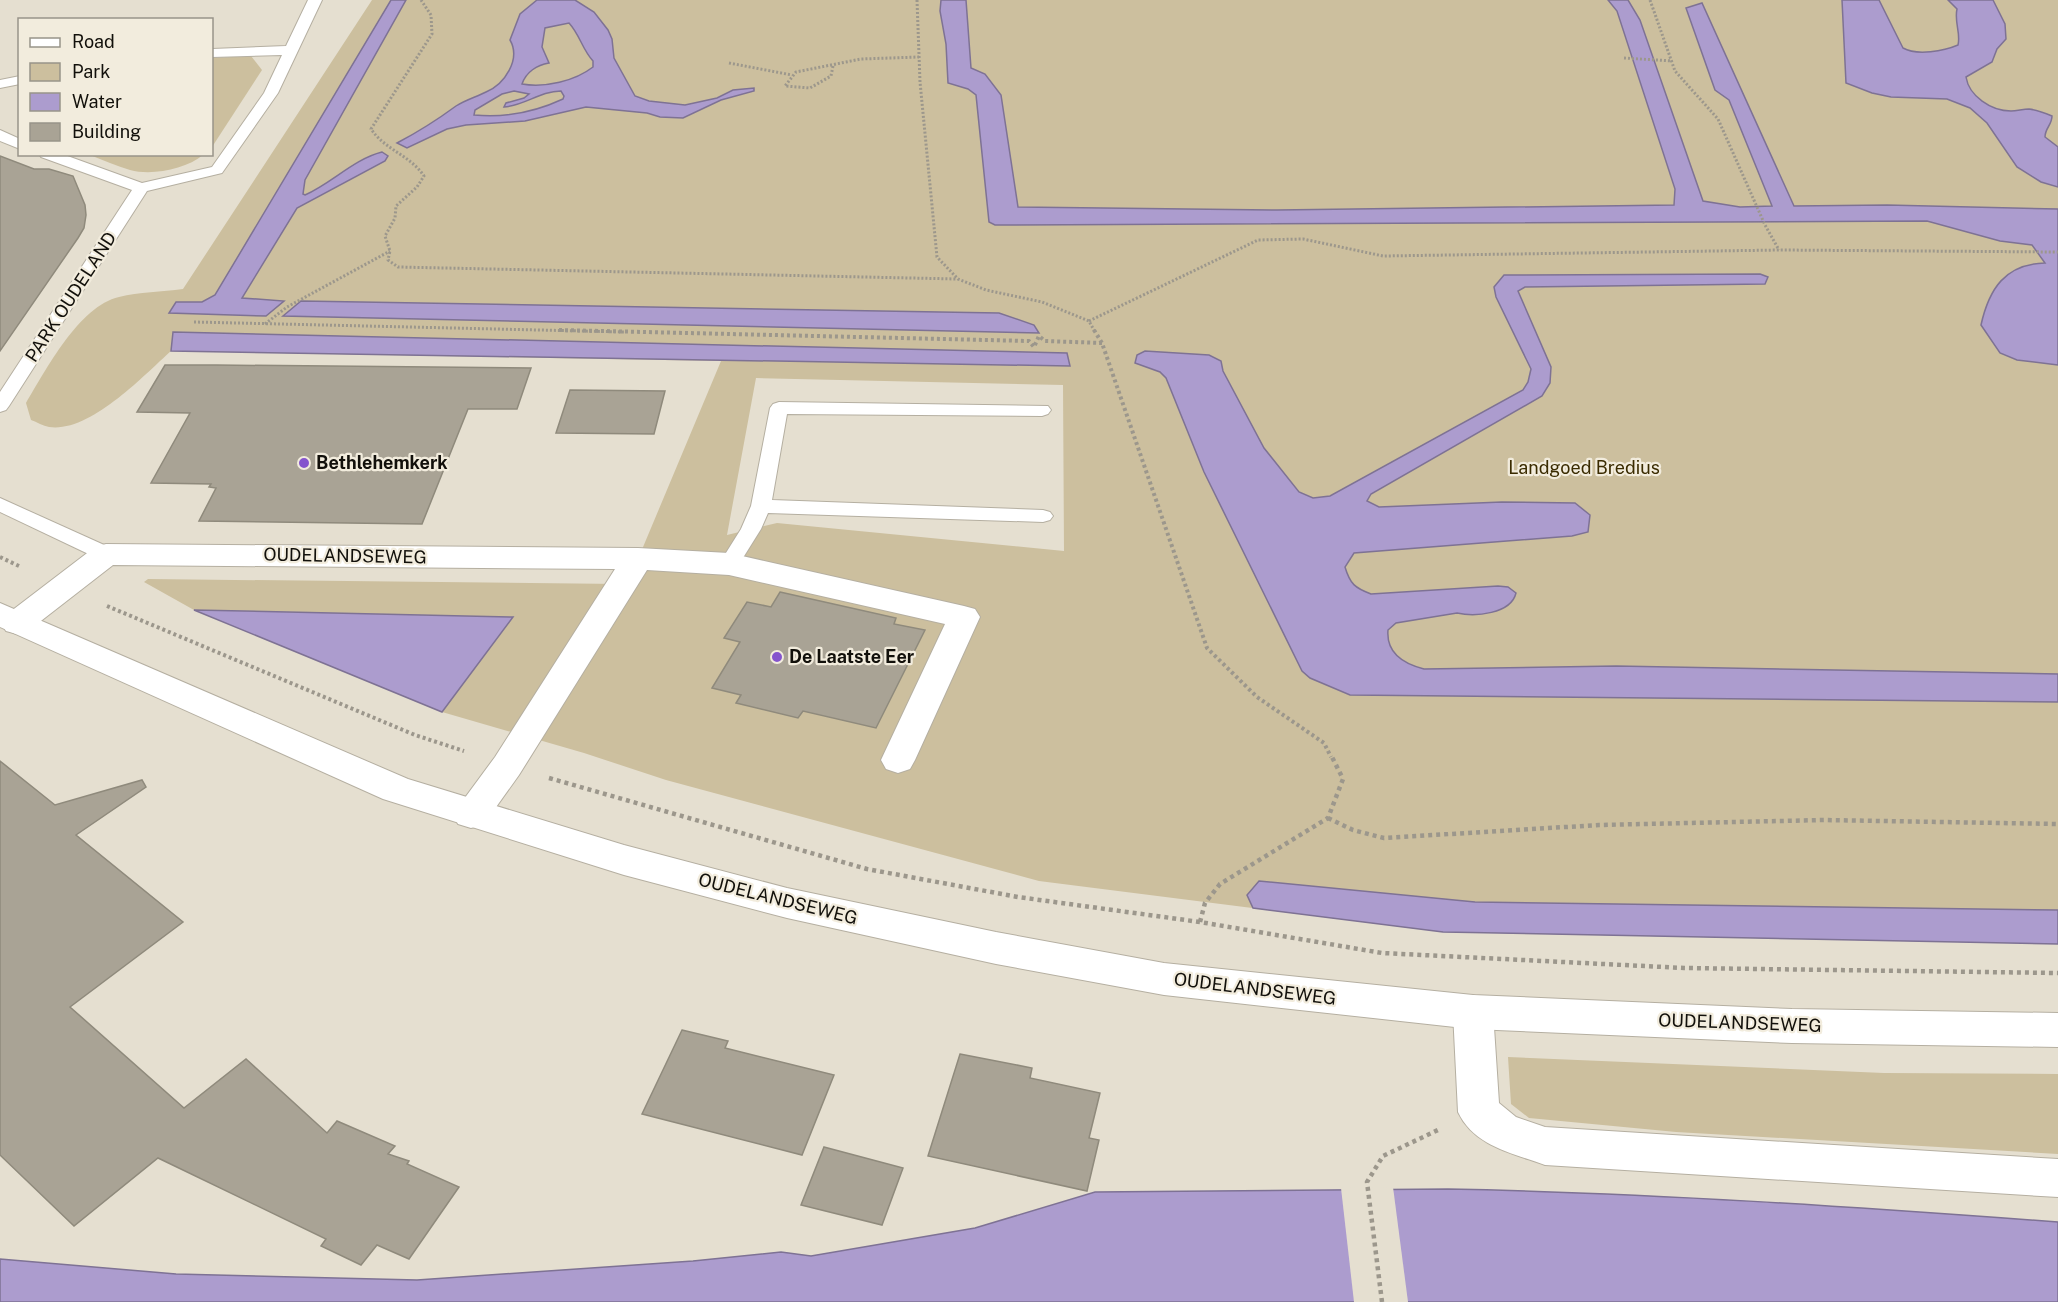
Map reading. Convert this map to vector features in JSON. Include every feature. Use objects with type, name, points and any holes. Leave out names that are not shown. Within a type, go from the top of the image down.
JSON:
[{"type":"street","name":"OUDELANDSEWEG","points":[[8,619],[63,587],[106,554],[638,559],[729,564],[964,618],[898,760]]},
{"type":"street","points":[[471,814],[507,766],[638,559]]},
{"type":"street","name":"OUDELANDSEWEG","points":[[8,619],[396,789],[471,814],[624,860],[787,903],[996,948],[1164,979],[1473,1012],[1792,1026],[2058,1030]]},
{"type":"street","points":[[1473,1012],[1479,1112],[1502,1131],[1545,1146],[2058,1178]]},
{"type":"lane","points":[[51,156],[141,188],[217,170],[271,93],[315,0]]},
{"type":"lane","points":[[213,53],[291,50]]},
{"type":"lane","points":[[0,84],[18,80]]},
{"type":"lane","points":[[0,135],[18,145]]},
{"type":"lane","name":"PARK OUDELAND","points":[[0,406],[141,188]]},
{"type":"lane","points":[[729,564],[751,529],[761,506],[779,408],[1042,410]]},
{"type":"lane","points":[[0,504],[106,554]]},
{"type":"lane","points":[[761,506],[1043,516]]},
{"type":"path","points":[[421,0],[431,15],[432,34],[372,129],[380,142],[405,155],[420,168],[424,176],[417,187],[396,206],[398,214],[396,220],[385,236],[390,251],[388,261],[398,267],[958,279],[986,290],[1042,302],[1089,321],[1102,343],[1207,648],[1257,697],[1324,743],[1342,778],[1328,818],[1220,884],[1205,903],[1200,922]]},
{"type":"path","points":[[917,0],[932,223],[937,258],[958,279]]},
{"type":"path","points":[[1650,0],[1675,71],[1718,119],[1754,202],[1780,250]]},
{"type":"path","points":[[833,66],[831,76],[810,88],[785,86],[796,72],[861,59],[920,57]]},
{"type":"path","points":[[1624,58],[1672,60]]},
{"type":"path","points":[[729,63],[793,75]]},
{"type":"path","points":[[1089,321],[1258,240],[1282,238],[1311,240],[1383,256],[1780,250],[2058,252]]},
{"type":"path","points":[[265,324],[286,307],[390,251]]},
{"type":"path","points":[[194,322],[1029,341],[1034,347],[1040,336],[1045,341],[1102,343]]},
{"type":"path","points":[[0,557],[63,587],[415,735],[507,766],[867,870],[1018,897],[1200,922],[1382,952],[1415,955],[1684,968],[2058,973]]},
{"type":"path","points":[[1328,818],[1353,830],[1384,838],[1599,825],[1824,820],[2058,824]]},
{"type":"path","points":[[1382,1302],[1367,1182],[1383,1156],[1479,1112]]},
{"type":"green space","name":"Landgoed Bredius","points":[[372,0],[2058,0],[2058,944],[1443,932],[1039,881],[666,780],[584,753],[442,712],[512,617],[194,610],[144,582],[148,579],[621,584],[638,559],[721,361],[171,351],[115,401],[81,421],[65,426],[49,427],[31,420],[26,403],[65,341],[90,313],[104,303],[119,297],[183,289]],"holes":[[[756,378],[1063,385],[1064,551],[777,523],[727,535]]]},
{"type":"green space","points":[[251,56],[262,70],[213,145],[213,58]]},
{"type":"green space","points":[[93,156],[202,156],[188,164],[158,172],[130,170]]},
{"type":"green space","points":[[1508,1057],[1884,1073],[2058,1074],[2058,1154],[1676,1132],[1529,1118],[1511,1104]]},
{"type":"water","points":[[391,0],[406,0],[305,180],[303,194],[315,190],[372,155],[382,152],[388,156],[385,161],[297,208],[242,298],[284,301],[266,316],[169,313],[176,302],[202,302],[215,295]]},
{"type":"water","points":[[537,0],[575,0],[594,12],[608,30],[612,39],[614,58],[635,96],[649,101],[685,105],[717,98],[733,90],[754,88],[754,91],[721,100],[683,118],[586,107],[525,121],[466,125],[447,129],[407,148],[397,143],[459,104],[493,88],[505,77],[514,55],[510,40],[520,14]],"holes":[[[569,23],[593,61],[593,67],[569,80],[540,85],[522,84],[532,70],[549,63],[542,47],[545,28]],[[514,91],[529,94],[524,98],[506,103],[504,107],[553,92],[561,91],[564,96],[563,99],[552,104],[530,111],[497,116],[474,115],[475,110],[502,94]]]},
{"type":"water","points":[[941,0],[966,0],[971,68],[985,74],[1001,95],[1018,207],[1277,210],[1674,205],[1675,189],[1617,11],[1608,0],[1628,0],[1640,20],[1703,201],[1740,207],[1772,206],[1729,100],[1715,90],[1686,8],[1702,3],[1794,206],[1887,205],[2058,209],[2058,365],[2017,360],[2000,353],[1981,325],[1989,300],[2001,281],[2019,268],[2045,263],[2032,245],[2000,241],[1927,221],[995,225],[989,222],[976,95],[968,89],[948,83],[946,44],[940,11]]},
{"type":"water","points":[[1842,0],[1879,0],[1903,48],[1923,52],[1938,51],[1958,45],[1957,9],[1948,0],[1993,0],[2005,24],[2006,39],[1997,49],[1992,62],[1966,77],[1968,84],[1976,96],[1996,108],[2011,111],[2029,109],[2052,116],[2045,137],[2058,147],[2058,187],[2041,182],[2017,167],[1987,123],[1970,108],[1947,99],[1891,97],[1872,93],[1846,83]]},
{"type":"water","points":[[1760,274],[1768,277],[1765,284],[1525,287],[1518,291],[1551,367],[1550,383],[1542,396],[1371,494],[1367,501],[1379,507],[1502,502],[1575,503],[1590,515],[1588,532],[1572,536],[1354,553],[1345,567],[1347,573],[1354,585],[1371,594],[1498,586],[1508,587],[1516,593],[1513,600],[1500,610],[1473,615],[1457,613],[1396,623],[1388,630],[1388,638],[1393,651],[1403,661],[1424,669],[1616,666],[2058,674],[2058,702],[1350,695],[1310,678],[1302,671],[1204,472],[1166,378],[1160,372],[1135,363],[1137,355],[1145,351],[1209,355],[1221,361],[1223,371],[1264,448],[1299,492],[1313,498],[1330,496],[1523,390],[1528,382],[1531,369],[1496,297],[1494,287],[1504,275]]},
{"type":"water","points":[[301,301],[999,313],[1034,325],[1039,333],[283,316]]},
{"type":"water","points":[[173,332],[1067,353],[1070,366],[171,351]]},
{"type":"water","points":[[194,610],[513,617],[442,712]]},
{"type":"water","points":[[1259,881],[1475,902],[2058,910],[2058,944],[1443,932],[1253,908],[1247,895]]},
{"type":"water","points":[[1448,1189],[1677,1197],[2058,1222],[2058,1302],[0,1302],[0,1259],[176,1274],[417,1280],[693,1261],[781,1252],[811,1256],[975,1228],[1095,1192]]},
{"type":"pier","points":[[1393,1187],[1408,1302],[1354,1302],[1341,1188]]},
{"type":"building","points":[[0,156],[34,169],[49,169],[73,176],[85,205],[86,215],[84,228],[78,238],[0,351]]},
{"type":"building","name":"Bethlehemkerk","points":[[165,365],[531,368],[517,409],[468,409],[422,524],[199,521],[216,488],[209,487],[211,484],[151,483],[190,413],[137,412]]},
{"type":"building","points":[[570,390],[665,391],[654,434],[556,433]]},
{"type":"building","points":[[780,592],[896,618],[894,624],[925,630],[876,728],[803,711],[798,718],[736,703],[741,695],[712,688],[740,642],[724,638],[747,602],[771,607]]},
{"type":"building","points":[[0,761],[55,805],[142,780],[146,787],[76,835],[183,922],[70,1007],[184,1108],[246,1059],[327,1133],[337,1121],[395,1146],[388,1154],[409,1161],[407,1164],[459,1187],[409,1259],[377,1245],[361,1265],[321,1246],[326,1239],[158,1158],[74,1226],[0,1155]]},
{"type":"building","points":[[682,1030],[728,1041],[725,1048],[834,1075],[802,1155],[642,1114]]},
{"type":"building","points":[[960,1054],[1032,1068],[1030,1078],[1100,1093],[1089,1138],[1099,1140],[1087,1191],[928,1156]]},
{"type":"building","points":[[824,1147],[903,1168],[882,1225],[801,1205]]},
{"type":"place","name":"Bethlehemkerk","points":[[304,463]]},
{"type":"place","name":"De Laatste Eer","points":[[777,657]]}]
